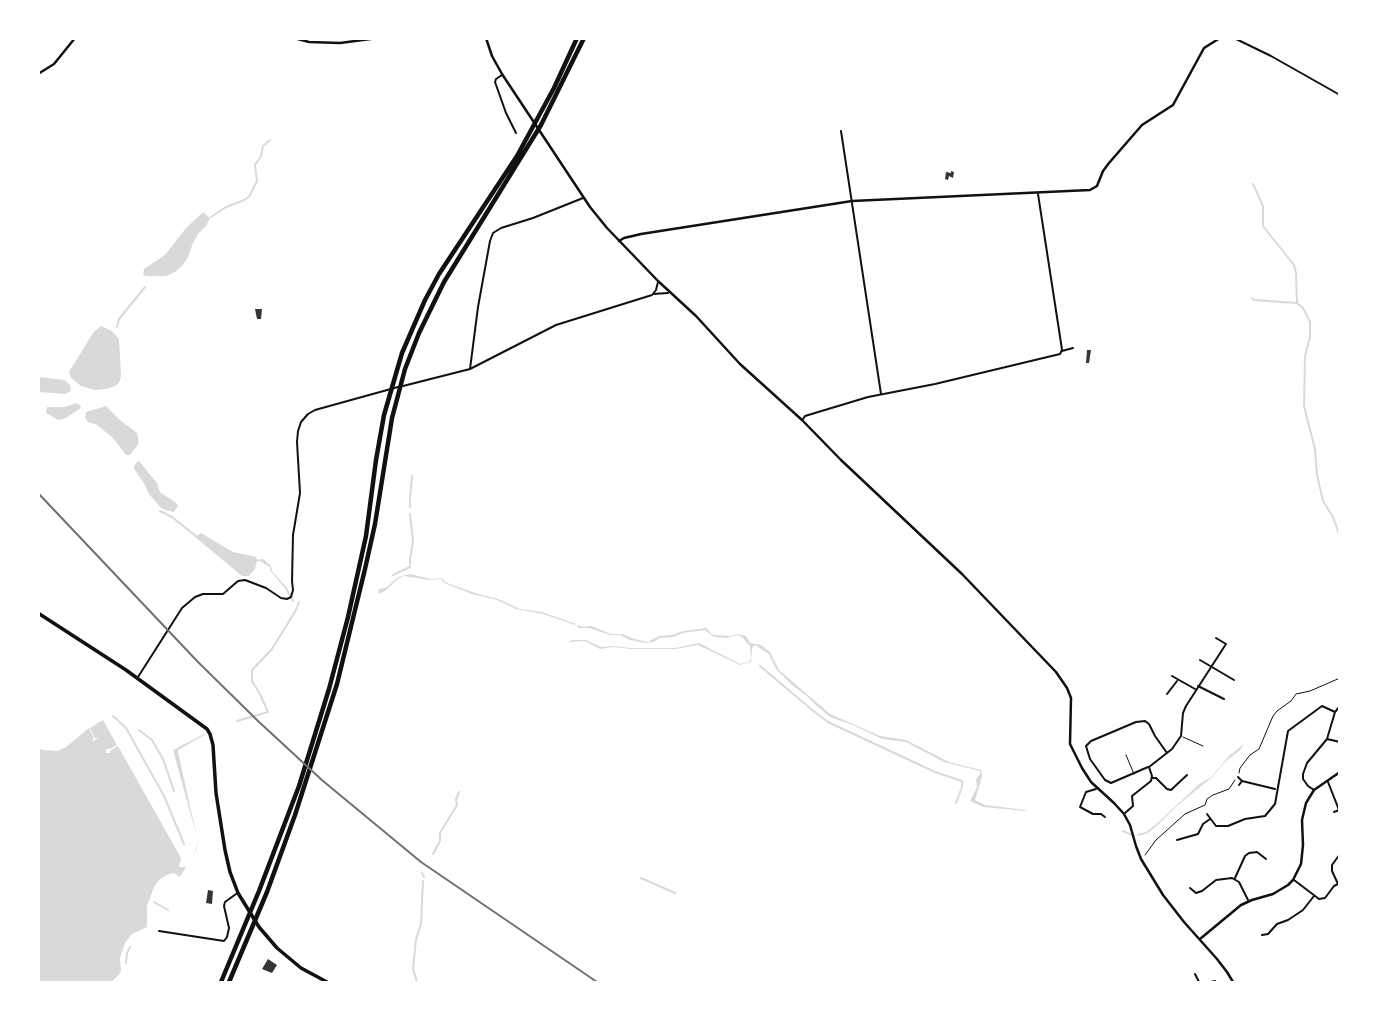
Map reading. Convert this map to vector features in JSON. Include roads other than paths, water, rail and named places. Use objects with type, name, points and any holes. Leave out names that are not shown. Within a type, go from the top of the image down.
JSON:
[{"type":"highway","points":[[221,982],[299,786],[329,689],[366,536],[384,415],[402,352],[439,274],[517,156],[554,88],[577,38]]},
{"type":"highway","points":[[229,982],[267,892],[295,815],[337,684],[375,524],[389,431],[405,369],[440,290],[541,125],[584,38]]},
{"type":"main road","points":[[38,613],[137,677],[198,721],[210,734],[225,850],[238,893],[265,935],[295,963],[327,982]]},
{"type":"street","points":[[38,74],[54,64],[75,38]]},
{"type":"street","points":[[294,38],[318,43],[340,43],[378,38]]},
{"type":"street","points":[[486,38],[502,74],[600,221],[747,370],[802,419],[841,460],[962,574],[1056,672],[1070,698],[1071,748],[1086,775],[1124,814],[1142,859],[1163,895],[1233,982]]},
{"type":"street","points":[[1234,38],[1339,95]]},
{"type":"street","points":[[619,241],[641,234],[852,201],[1086,191],[1095,188],[1104,170],[1133,135],[1145,123],[1173,105],[1208,44],[1221,39]]},
{"type":"street","points":[[502,74],[495,82],[516,133]]},
{"type":"street","points":[[841,131],[881,395]]},
{"type":"street","points":[[1038,193],[1062,351]]},
{"type":"street","points":[[470,369],[472,344],[493,233],[584,197]]},
{"type":"street","points":[[652,295],[658,281]]},
{"type":"street","points":[[137,677],[190,600],[202,594],[223,594],[238,581],[248,580],[283,599],[291,597],[293,535],[300,493],[296,442],[299,426],[305,416],[312,411],[470,369],[556,325],[652,295],[671,293]]},
{"type":"street","points":[[802,419],[817,412],[881,395],[1043,359],[1073,348]]},
{"type":"street","points":[[1216,638],[1231,647]]},
{"type":"street","points":[[1167,753],[1145,721],[1136,722],[1091,741],[1086,746],[1090,759],[1108,782],[1115,782],[1149,767],[1167,753],[1181,736],[1183,713],[1226,644]]},
{"type":"street","points":[[1200,660],[1234,680]]},
{"type":"street","points":[[1172,676],[1196,690]]},
{"type":"street","points":[[1224,681],[1227,676]]},
{"type":"street","points":[[1167,694],[1178,680]]},
{"type":"street","points":[[1198,686],[1224,699]]},
{"type":"street","points":[[1211,700],[1213,694]]},
{"type":"street","points":[[1207,814],[1216,826],[1228,826],[1245,819],[1265,816],[1275,804],[1288,731],[1322,706],[1335,712]]},
{"type":"street","points":[[1314,790],[1303,779],[1303,774],[1307,763],[1327,739],[1339,706]]},
{"type":"street","points":[[1327,739],[1339,743]]},
{"type":"street","points":[[1124,814],[1133,806],[1132,796],[1149,784],[1152,778],[1149,767]]},
{"type":"street","points":[[1199,939],[1236,908],[1248,901],[1280,891],[1293,880],[1301,864],[1303,811],[1309,796],[1339,772]]},
{"type":"street","points":[[1152,778],[1156,778],[1171,790],[1187,775]]},
{"type":"street","points":[[1238,777],[1242,781],[1276,789]]},
{"type":"street","points":[[1239,785],[1242,781]]},
{"type":"street","points":[[1327,781],[1339,810],[1334,812]]},
{"type":"street","points":[[1097,788],[1086,792],[1080,807],[1105,817]]},
{"type":"street","points":[[1177,840],[1198,834],[1203,824],[1211,819]]},
{"type":"street","points":[[1235,879],[1249,853],[1257,852],[1266,859]]},
{"type":"street","points":[[1293,880],[1314,896],[1325,898],[1339,883],[1332,871],[1339,854]]},
{"type":"street","points":[[1194,897],[1216,880],[1226,877],[1235,879],[1243,887],[1248,901]]},
{"type":"street","points":[[1190,888],[1196,893]]},
{"type":"street","points":[[159,931],[224,941],[229,933],[225,902],[238,893]]},
{"type":"street","points":[[1262,935],[1268,934],[1277,924],[1303,910],[1314,896]]},
{"type":"street","points":[[1195,974],[1199,982]]},
{"type":"lane","points":[[1181,736],[1203,746]]},
{"type":"lane","points":[[1126,755],[1134,774]]},
{"type":"waterway","points":[[211,217],[249,197],[257,181],[255,165],[263,146],[270,140]]},
{"type":"waterway","points":[[1253,184],[1263,206],[1263,226],[1294,265],[1297,303],[1303,308],[1310,322],[1310,337],[1305,356],[1304,406],[1315,449],[1323,501],[1333,517],[1340,537]]},
{"type":"waterway","points":[[117,327],[119,319],[145,287]]},
{"type":"waterway","points":[[1252,298],[1296,303]]},
{"type":"waterway","points":[[410,499],[412,476]]},
{"type":"waterway","points":[[410,501],[410,507]]},
{"type":"waterway","points":[[160,511],[197,537]]},
{"type":"waterway","points":[[410,514],[413,541],[410,565]]},
{"type":"waterway","points":[[393,575],[410,567]]},
{"type":"waterway","points":[[287,590],[293,601]]},
{"type":"waterway","points":[[237,721],[268,712],[252,681],[252,670],[272,649],[299,602]]},
{"type":"waterway","points":[[760,666],[828,722],[935,772],[962,781],[956,803]]},
{"type":"waterway","points":[[113,716],[126,728],[164,796],[184,844]]},
{"type":"waterway","points":[[139,730],[152,740],[163,759],[174,791]]},
{"type":"waterway","points":[[433,854],[440,841],[440,833],[457,805],[459,792]]},
{"type":"waterway","points":[[1123,831],[1132,835]]},
{"type":"waterway","points":[[422,873],[424,877]]},
{"type":"waterway","points":[[641,878],[675,893]]},
{"type":"waterway","points":[[417,982],[413,969],[416,939],[421,924],[423,881]]},
{"type":"waterway","points":[[154,902],[168,910]]},
{"type":"waterway","points":[[126,963],[130,947]]},
{"type":"railway","points":[[38,493],[198,662],[323,781],[421,862],[597,982]]}]
